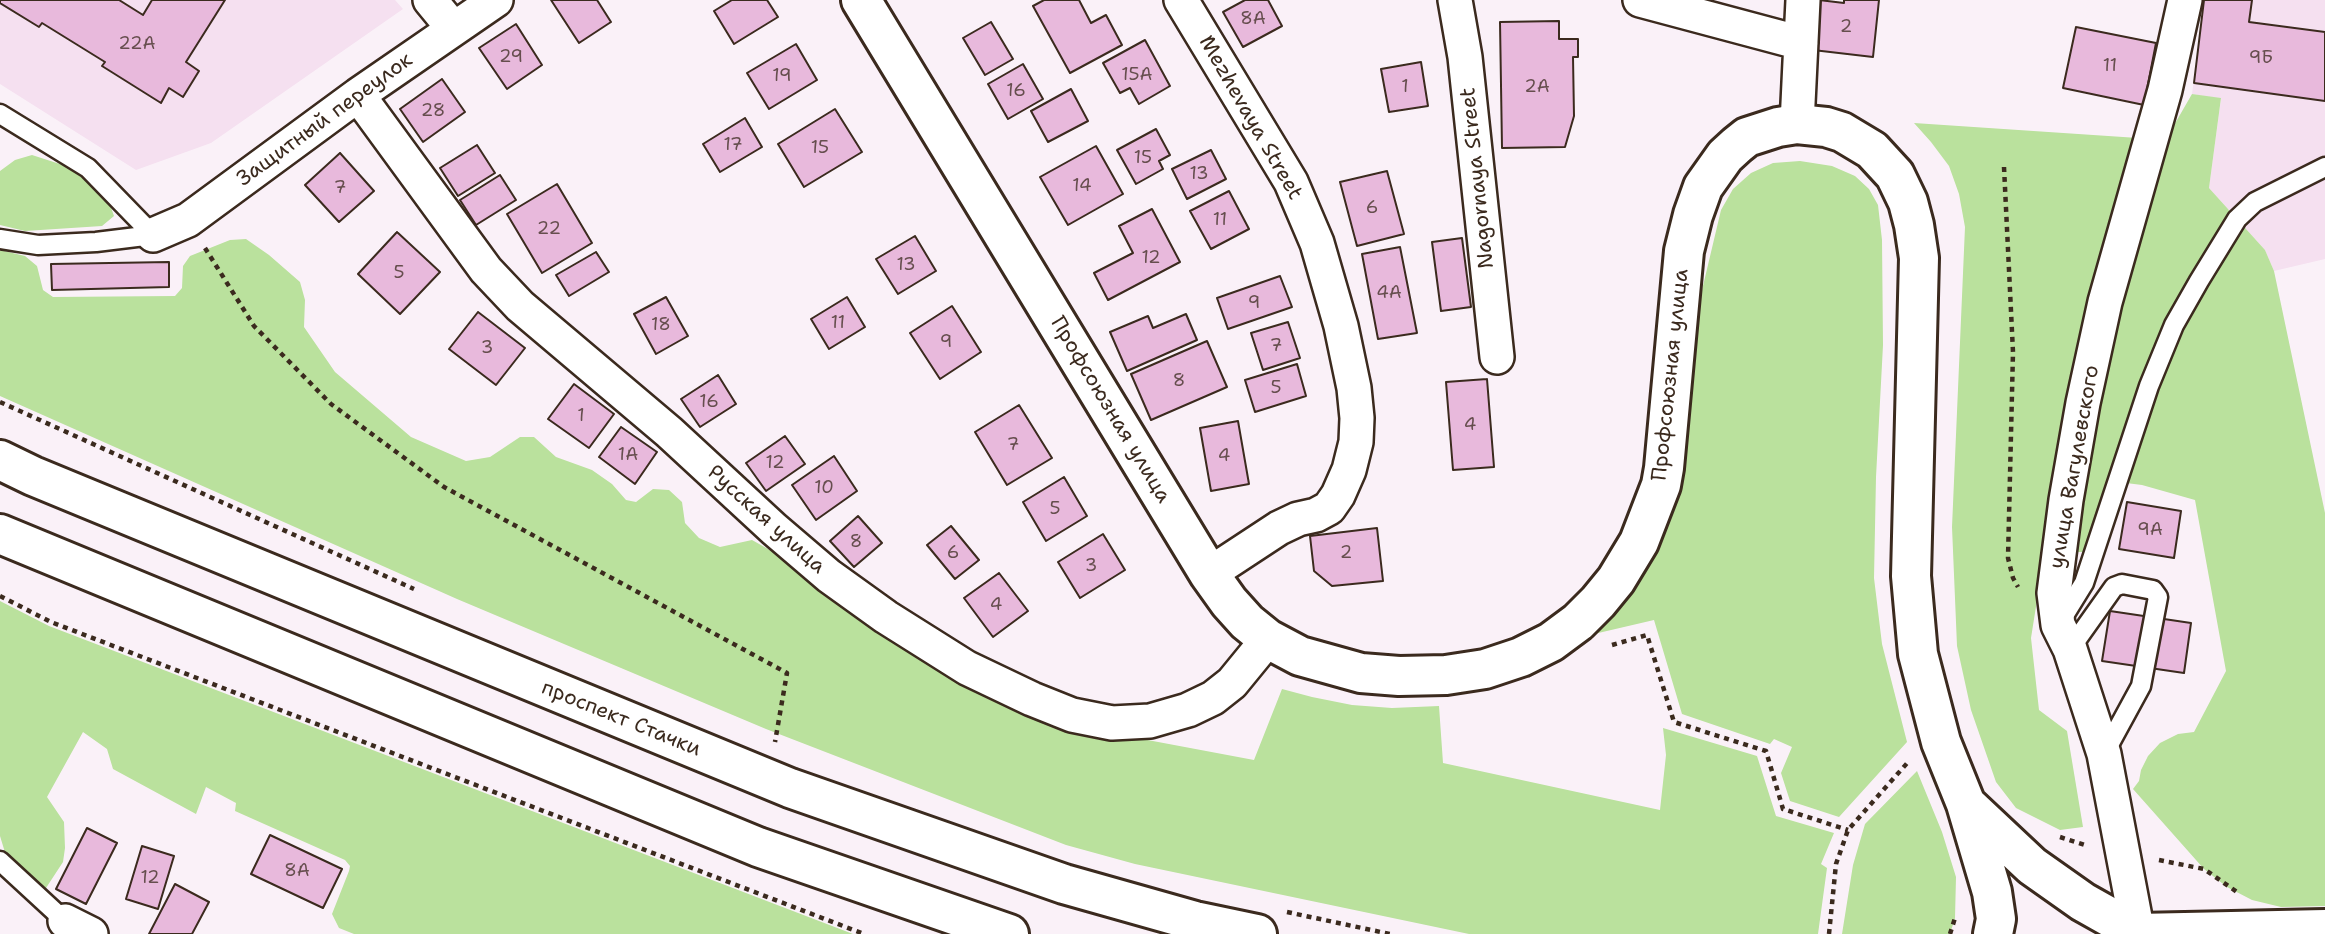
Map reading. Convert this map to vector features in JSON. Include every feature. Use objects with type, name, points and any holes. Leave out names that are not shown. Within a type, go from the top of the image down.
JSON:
[{"type":"main road","name":"Профсоюзная улица","points":[[861,0],[1209,574],[1247,622],[1268,639],[1300,656],[1361,673],[1399,676],[1446,675],[1485,669],[1521,657],[1551,642],[1578,622],[1616,580],[1629,559],[1648,521],[1661,485],[1684,251],[1703,187],[1725,156],[1747,138],[1778,127],[1797,124],[1819,126],[1842,132],[1872,150],[1895,175],[1908,202],[1919,258],[1911,576],[1918,654],[1941,742],[1966,804],[1992,892],[1996,919],[1993,934]]},
{"type":"main road","name":"проспект Стачки","points":[[0,460],[33,476],[790,788],[1064,884],[1195,921],[1269,922]]},
{"type":"main road","points":[[0,534],[758,847],[1009,934]]},
{"type":"main road","points":[[1966,804],[2032,866],[2083,902],[2139,934],[2325,929]]},
{"type":"street","points":[[430,0],[453,28]]},
{"type":"street","name":"Защитный переулок","points":[[153,235],[188,220],[358,94],[496,0]]},
{"type":"street","name":"Mezhevaya Street","points":[[1181,0],[1291,182],[1317,243],[1341,326],[1354,388],[1357,418],[1356,442],[1349,470],[1329,508],[1279,527],[1209,574]]},
{"type":"street","name":"Nagornaya Street","points":[[1455,0],[1465,58],[1497,357]]},
{"type":"street","points":[[1640,0],[1801,43]]},
{"type":"street","points":[[1797,124],[1803,0]]},
{"type":"street","name":"улица Вагулевского","points":[[2139,934],[2104,754],[2064,637],[2054,593],[2066,500],[2083,403],[2105,302],[2165,90],[2185,0]]},
{"type":"street","name":"Русская улица","points":[[358,94],[486,270],[520,306],[669,432],[829,576],[886,617],[967,668],[1072,715],[1112,723],[1150,721],[1188,710],[1213,698],[1232,683],[1268,639]]},
{"type":"lane","points":[[0,114],[88,168],[153,235]]},
{"type":"lane","points":[[2064,637],[2150,386],[2174,325],[2237,219],[2255,202],[2325,167]]},
{"type":"lane","points":[[0,239],[38,245],[153,235]]},
{"type":"lane","points":[[2064,637],[2122,583],[2153,590],[2158,597],[2141,686],[2104,754]]},
{"type":"lane","points":[[0,861],[78,927]]},
{"type":"path","points":[[2004,167],[2013,352],[2008,558],[2013,578],[2022,594],[2064,637]]},
{"type":"path","points":[[188,220],[254,326],[331,404],[444,487],[787,673],[774,747]]},
{"type":"path","points":[[0,402],[424,593]]},
{"type":"path","points":[[0,596],[51,622],[864,934]]},
{"type":"path","points":[[1601,648],[1647,635],[1674,722],[1766,751],[1783,809],[1848,830]]},
{"type":"path","points":[[1829,934],[1836,864],[1848,830],[1912,757]]},
{"type":"path","points":[[1269,922],[1390,934]]},
{"type":"shaded area","points":[[0,0],[395,0],[403,9],[211,143],[136,170],[0,84]]},
{"type":"shaded area","points":[[2204,0],[2325,0],[2325,259],[2274,271],[2265,250],[2209,188],[2221,99],[2192,94]]},
{"type":"green space","points":[[2192,94],[2221,98],[2209,188],[2265,250],[2274,271],[2325,513],[2325,906],[2281,907],[2252,900],[2227,887],[2204,869],[2133,789],[2139,781],[2148,756],[2160,743],[2178,734],[2194,732],[2226,671],[2195,500],[2126,483],[2104,502],[2084,552],[2075,552],[2080,500],[2117,321],[2166,139]]},
{"type":"green space","points":[[1914,123],[2138,138],[2045,550],[2031,638],[2039,710],[2067,731],[2083,827],[2060,830],[2016,808],[1996,782],[1971,710],[1957,646],[1952,527],[1965,227],[1959,194],[1949,166]]},
{"type":"green space","points":[[32,155],[66,166],[96,187],[109,202],[114,216],[102,226],[25,231],[0,225],[0,171],[15,160]]},
{"type":"green space","points":[[1800,161],[1832,166],[1855,176],[1869,189],[1878,205],[1882,240],[1883,345],[1874,578],[1882,644],[1907,742],[1839,817],[1790,801],[1781,773],[1792,747],[1774,739],[1770,744],[1682,714],[1654,620],[1594,634],[1616,611],[1637,581],[1657,547],[1670,516],[1679,485],[1686,443],[1688,386],[1698,307],[1721,210],[1733,189],[1751,173],[1773,163]]},
{"type":"green space","points":[[246,239],[300,282],[305,300],[304,327],[335,372],[411,437],[466,461],[490,457],[520,437],[534,437],[556,457],[592,470],[612,484],[626,500],[636,502],[653,489],[669,490],[682,502],[685,523],[699,538],[720,547],[752,540],[1089,729],[1254,760],[1282,689],[1352,705],[1392,708],[1439,706],[1443,763],[1660,810],[1666,755],[1663,728],[1757,756],[1776,816],[1834,833],[1821,864],[1827,868],[1818,934],[1469,934],[1135,864],[1066,845],[766,729],[457,599],[0,396],[0,250],[25,256],[37,266],[43,290],[53,297],[175,296],[182,288],[183,266],[190,256],[230,240]]},
{"type":"green space","points":[[0,601],[49,626],[853,934],[354,934],[339,928],[332,914],[349,871],[350,866],[345,860],[235,811],[236,803],[206,787],[196,814],[113,769],[107,749],[83,732],[47,797],[64,822],[65,848],[63,862],[46,888],[40,890],[7,859],[0,836]]},
{"type":"green space","points":[[1917,771],[1942,832],[1956,877],[1955,918],[1950,934],[1842,934],[1853,865],[1865,824]]},
{"type":"building","points":[[0,0],[119,0],[143,15],[152,0],[225,0],[186,62],[199,71],[183,97],[169,88],[161,103],[102,66],[105,62],[42,23],[39,27],[0,3]]},
{"type":"building","points":[[551,0],[597,0],[611,22],[579,43]]},
{"type":"building","points":[[732,0],[767,0],[778,17],[734,44],[714,11]]},
{"type":"building","points":[[1044,0],[1079,0],[1091,23],[1106,15],[1122,45],[1070,73],[1033,6]]},
{"type":"building","points":[[1245,0],[1268,0],[1282,26],[1243,47],[1223,12]]},
{"type":"building","points":[[1819,0],[1844,3],[1844,0],[1879,0],[1873,57],[1813,50]]},
{"type":"building","points":[[2204,0],[2252,0],[2249,22],[2325,32],[2325,101],[2194,83]]},
{"type":"building","points":[[1559,21],[1559,39],[1578,39],[1578,57],[1573,57],[1574,116],[1565,147],[1502,148],[1500,22]]},
{"type":"building","points":[[991,22],[1013,59],[985,75],[963,38]]},
{"type":"building","points":[[516,24],[542,65],[507,89],[479,48]]},
{"type":"building","points":[[2076,27],[2156,43],[2144,105],[2063,88]]},
{"type":"building","points":[[1145,40],[1170,86],[1139,104],[1130,88],[1120,93],[1103,63]]},
{"type":"building","points":[[796,44],[817,80],[769,109],[747,73]]},
{"type":"building","points":[[1421,62],[1428,106],[1389,112],[1381,69]]},
{"type":"building","points":[[1023,64],[1043,99],[1008,119],[988,84]]},
{"type":"building","points":[[442,79],[465,112],[423,142],[400,109]]},
{"type":"building","points":[[1071,89],[1088,121],[1048,142],[1031,111]]},
{"type":"building","points":[[835,109],[862,152],[804,187],[778,144]]},
{"type":"building","points":[[745,118],[762,147],[720,172],[703,144]]},
{"type":"building","points":[[1156,129],[1170,155],[1159,161],[1163,169],[1136,184],[1117,150]]},
{"type":"building","points":[[477,145],[495,173],[458,196],[440,168]]},
{"type":"building","points":[[1096,146],[1123,194],[1068,225],[1040,177]]},
{"type":"building","points":[[1211,150],[1226,179],[1187,199],[1172,169]]},
{"type":"building","points":[[340,153],[374,191],[339,222],[305,185]]},
{"type":"building","points":[[1387,171],[1404,234],[1357,246],[1340,182]]},
{"type":"building","points":[[500,175],[516,200],[476,225],[460,200]]},
{"type":"building","points":[[557,184],[592,243],[542,273],[507,214]]},
{"type":"building","points":[[1229,191],[1249,229],[1211,249],[1190,211]]},
{"type":"building","points":[[1152,209],[1180,262],[1108,300],[1094,273],[1133,253],[1119,226]]},
{"type":"building","points":[[397,232],[440,272],[400,314],[358,274]]},
{"type":"building","points":[[915,236],[936,271],[898,294],[876,259]]},
{"type":"building","points":[[1462,238],[1471,307],[1441,311],[1432,242]]},
{"type":"building","points":[[1400,247],[1417,333],[1378,339],[1362,254]]},
{"type":"building","points":[[596,252],[609,272],[569,296],[556,275]]},
{"type":"building","points":[[169,262],[169,287],[52,290],[51,264]]},
{"type":"building","points":[[1280,276],[1292,307],[1228,329],[1217,298]]},
{"type":"building","points":[[666,297],[688,336],[656,354],[634,314]]},
{"type":"building","points":[[847,297],[865,327],[829,349],[811,319]]},
{"type":"building","points":[[952,306],[981,352],[940,379],[910,333]]},
{"type":"building","points":[[478,312],[525,348],[496,385],[449,349]]},
{"type":"building","points":[[1186,314],[1197,340],[1127,371],[1110,332],[1148,316],[1153,328]]},
{"type":"building","points":[[1288,322],[1300,358],[1263,370],[1251,333]]},
{"type":"building","points":[[1207,341],[1227,387],[1151,420],[1131,374]]},
{"type":"building","points":[[1297,364],[1306,396],[1255,412],[1245,380]]},
{"type":"building","points":[[718,375],[736,404],[700,427],[681,399]]},
{"type":"building","points":[[1487,379],[1494,467],[1453,470],[1446,382]]},
{"type":"building","points":[[574,384],[614,414],[589,448],[548,419]]},
{"type":"building","points":[[1019,405],[1052,458],[1007,485],[975,432]]},
{"type":"building","points":[[1238,421],[1249,484],[1211,491],[1200,428]]},
{"type":"building","points":[[621,427],[657,452],[635,484],[599,457]]},
{"type":"building","points":[[785,436],[805,464],[766,491],[746,463]]},
{"type":"building","points":[[834,456],[857,491],[816,520],[792,485]]},
{"type":"building","points":[[1064,477],[1087,516],[1046,541],[1023,502]]},
{"type":"building","points":[[2127,502],[2181,511],[2174,558],[2119,549]]},
{"type":"building","points":[[858,516],[882,543],[854,567],[830,541]]},
{"type":"building","points":[[951,526],[979,560],[955,579],[927,545]]},
{"type":"building","points":[[1377,528],[1383,581],[1332,586],[1314,571],[1310,536]]},
{"type":"building","points":[[1103,534],[1125,570],[1080,598],[1058,562]]},
{"type":"building","points":[[999,573],[1028,611],[993,637],[964,598]]},
{"type":"building","points":[[2110,611],[2191,623],[2184,673],[2102,661]]},
{"type":"building","points":[[87,828],[117,843],[86,904],[56,889]]},
{"type":"building","points":[[270,835],[342,869],[323,908],[251,874]]},
{"type":"building","points":[[142,846],[174,856],[158,909],[126,899]]},
{"type":"building","points":[[175,884],[209,902],[192,934],[149,934]]}]
